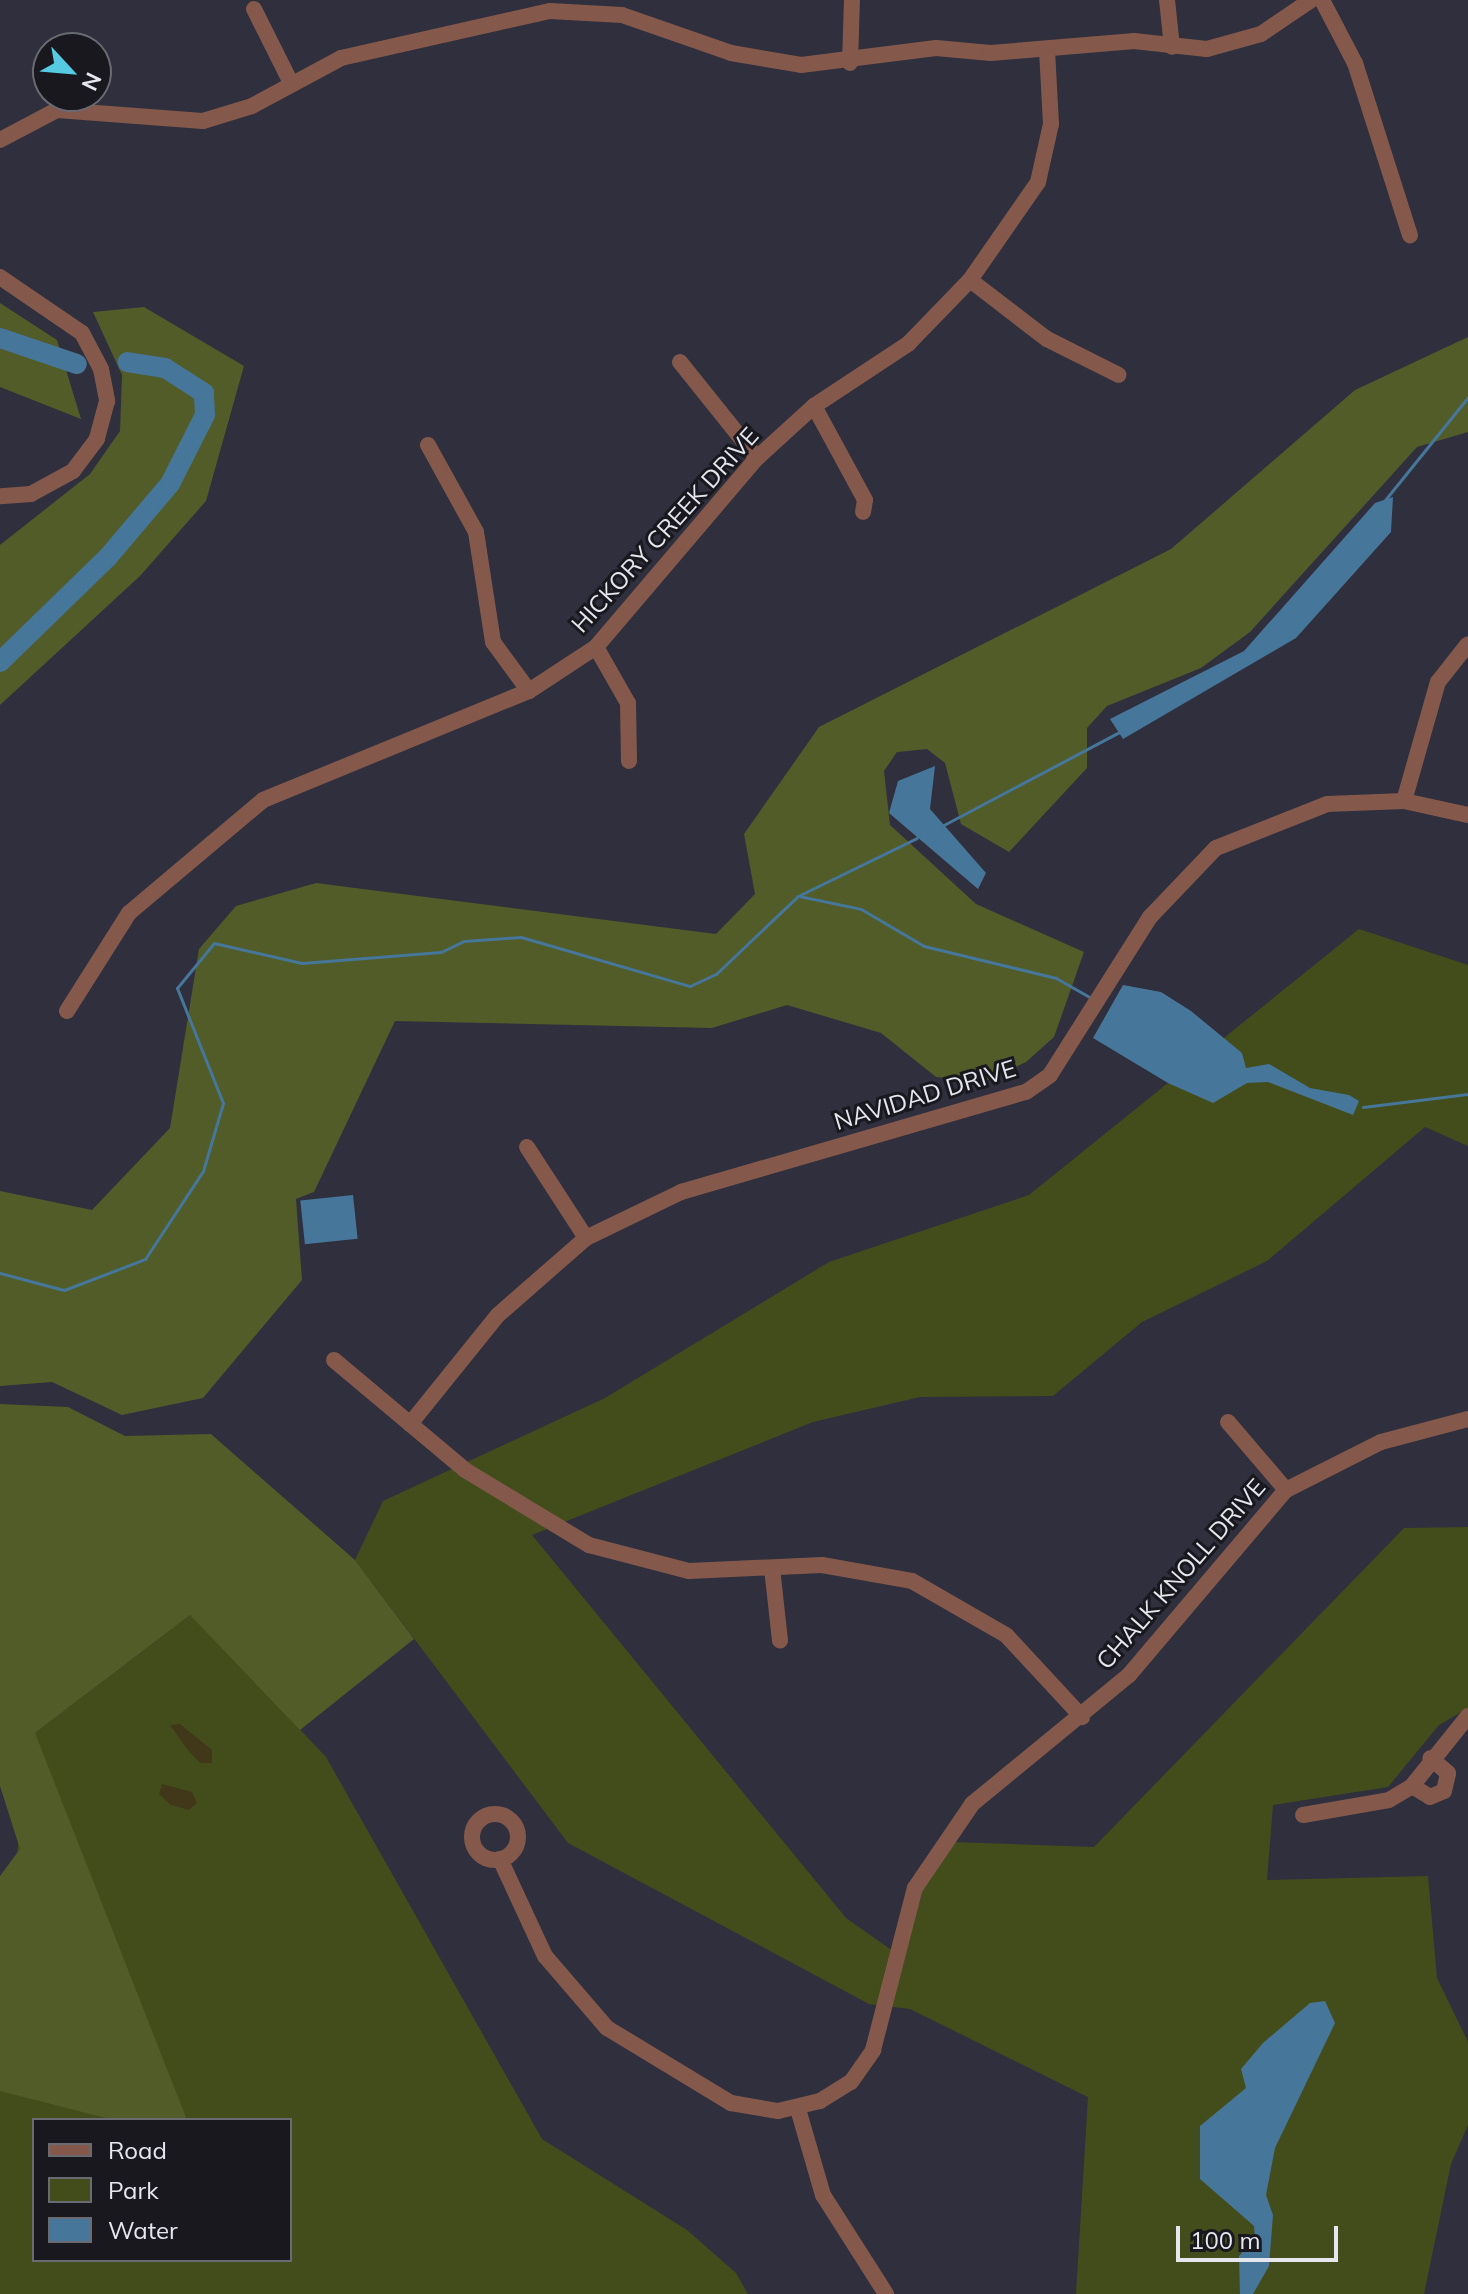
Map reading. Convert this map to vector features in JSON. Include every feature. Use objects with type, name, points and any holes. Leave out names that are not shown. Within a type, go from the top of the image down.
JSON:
[{"type":"street","points":[[850,63],[852,0]]},
{"type":"street","points":[[1167,0],[1172,47]]},
{"type":"street","points":[[0,140],[57,110],[203,121],[382,45],[549,6],[622,15],[759,60],[850,63],[936,48],[1047,49],[1120,41],[1172,47],[1237,43],[1311,0]]},
{"type":"street","points":[[1322,0],[1355,63],[1410,235]]},
{"type":"street","points":[[254,9],[291,83]]},
{"type":"street","name":"HICKORY CREEK DRIVE","points":[[67,1011],[129,913],[263,800],[529,691],[596,647],[757,458],[814,406],[908,344],[970,280],[1038,182],[1051,124],[1047,49]]},
{"type":"street","points":[[0,277],[82,333],[101,369],[107,401],[97,439],[73,471],[31,494],[0,496]]},
{"type":"street","points":[[970,280],[1047,339],[1119,375]]},
{"type":"street","points":[[680,362],[757,458]]},
{"type":"street","points":[[814,406],[865,500],[863,512]]},
{"type":"street","points":[[428,445],[476,532],[493,642],[529,691]]},
{"type":"street","points":[[1404,801],[1438,682],[1468,644]]},
{"type":"street","points":[[596,647],[628,703],[629,761]]},
{"type":"street","name":"NAVIDAD DRIVE","points":[[410,1424],[498,1315],[586,1238],[681,1192],[1026,1092],[1067,1055],[1136,940],[1191,868],[1244,832],[1327,804],[1404,801],[1468,815]]},
{"type":"street","points":[[527,1147],[586,1238]]},
{"type":"street","points":[[334,1360],[465,1470],[602,1550],[689,1571],[852,1567],[936,1590],[1006,1635],[1082,1717]]},
{"type":"street","name":"CHALK KNOLL DRIVE","points":[[500,1859],[545,1956],[607,2028],[731,2103],[798,2109],[842,2090],[867,2062],[910,1902],[947,1834],[972,1804],[1082,1717],[1137,1667],[1251,1522],[1286,1490],[1381,1442],[1468,1419]]},
{"type":"street","points":[[1228,1422],[1286,1490]]},
{"type":"street","points":[[772,1568],[780,1641]]},
{"type":"street","points":[[1303,1815],[1389,1800],[1412,1786],[1430,1758],[1468,1716]]},
{"type":"street","points":[[1412,1786],[1430,1797],[1444,1791],[1448,1773],[1430,1758]]},
{"type":"street","points":[[798,2109],[823,2195],[886,2294]]},
{"type":"green space","points":[[0,303],[57,340],[81,419],[0,387]]},
{"type":"green space","points":[[144,307],[244,366],[206,501],[140,576],[0,705],[0,545],[90,474],[120,431],[122,375],[93,312]]},
{"type":"green space","points":[[1468,337],[1468,432],[1417,447],[1250,632],[1201,668],[1107,706],[1087,728],[1087,768],[1009,852],[961,824],[945,763],[927,749],[897,752],[884,771],[890,825],[976,904],[1084,952],[1054,1037],[1026,1062],[984,1082],[936,1077],[881,1033],[787,1005],[712,1028],[395,1021],[314,1192],[296,1199],[302,1280],[203,1398],[122,1415],[52,1382],[0,1386],[0,1191],[92,1210],[170,1128],[199,949],[236,906],[316,883],[716,934],[755,894],[744,834],[819,727],[1171,549],[1355,390]]},
{"type":"green space","points":[[1359,929],[1468,965],[1468,1146],[1425,1127],[1267,1261],[1142,1322],[1053,1396],[920,1397],[813,1422],[532,1535],[846,1918],[890,1949],[907,1944],[923,1889],[951,1842],[1094,1847],[1404,1528],[1468,1527],[1468,1708],[1439,1725],[1388,1787],[1273,1805],[1267,1880],[1428,1876],[1437,1978],[1468,2042],[1468,2125],[1451,2164],[1424,2294],[1076,2294],[1088,2097],[910,2009],[869,2004],[568,1843],[355,1560],[383,1501],[605,1398],[829,1262],[1029,1195]]},
{"type":"green space","points":[[0,1404],[68,1407],[125,1436],[211,1434],[355,1560],[414,1639],[300,1730],[190,1615],[35,1733],[186,2118],[106,2118],[0,2091],[0,1876],[20,1849],[0,1786]]},
{"type":"green space","points":[[191,1614],[326,1757],[542,2139],[687,2230],[736,2273],[748,2294],[0,2294],[0,1967],[35,1733]]},
{"type":"sand","points":[[180,1724],[212,1750],[212,1763],[200,1763],[187,1749],[170,1725]]},
{"type":"sand","points":[[162,1784],[192,1792],[197,1803],[189,1810],[171,1805],[159,1794]]},
{"type":"water","points":[[1393,497],[1391,532],[1296,638],[1123,739],[1110,719],[1244,651],[1375,503]]},
{"type":"water","points":[[935,766],[930,809],[986,873],[978,889],[889,813],[898,781]]},
{"type":"water","points":[[1123,985],[1161,992],[1191,1011],[1242,1053],[1246,1068],[1269,1064],[1310,1088],[1349,1095],[1359,1101],[1353,1115],[1268,1082],[1247,1083],[1213,1103],[1168,1083],[1093,1038]]},
{"type":"water","points":[[353,1195],[358,1239],[305,1244],[300,1201]]},
{"type":"water","points":[[1325,2001],[1335,2023],[1275,2148],[1266,2195],[1273,2215],[1269,2266],[1253,2294],[1240,2294],[1239,2256],[1255,2238],[1254,2226],[1200,2179],[1200,2126],[1246,2088],[1241,2069],[1263,2043],[1310,2003]]},
{"type":"waterway","points":[[0,338],[77,364]]},
{"type":"waterway","points":[[0,662],[108,557],[170,484],[205,415],[204,393],[165,368],[127,362]]},
{"type":"waterway","points":[[1385,500],[1468,397]]},
{"type":"waterway","points":[[938,828],[1119,732]]},
{"type":"waterway","points":[[0,1273],[64,1290],[145,1259],[203,1171],[223,1103],[177,988],[214,943],[302,963],[441,952],[464,941],[521,937],[690,986],[716,974],[798,896],[917,838]]},
{"type":"waterway","points":[[799,896],[861,909],[924,946],[1056,978],[1091,998]]},
{"type":"waterway","points":[[1363,1107],[1468,1094]]}]
